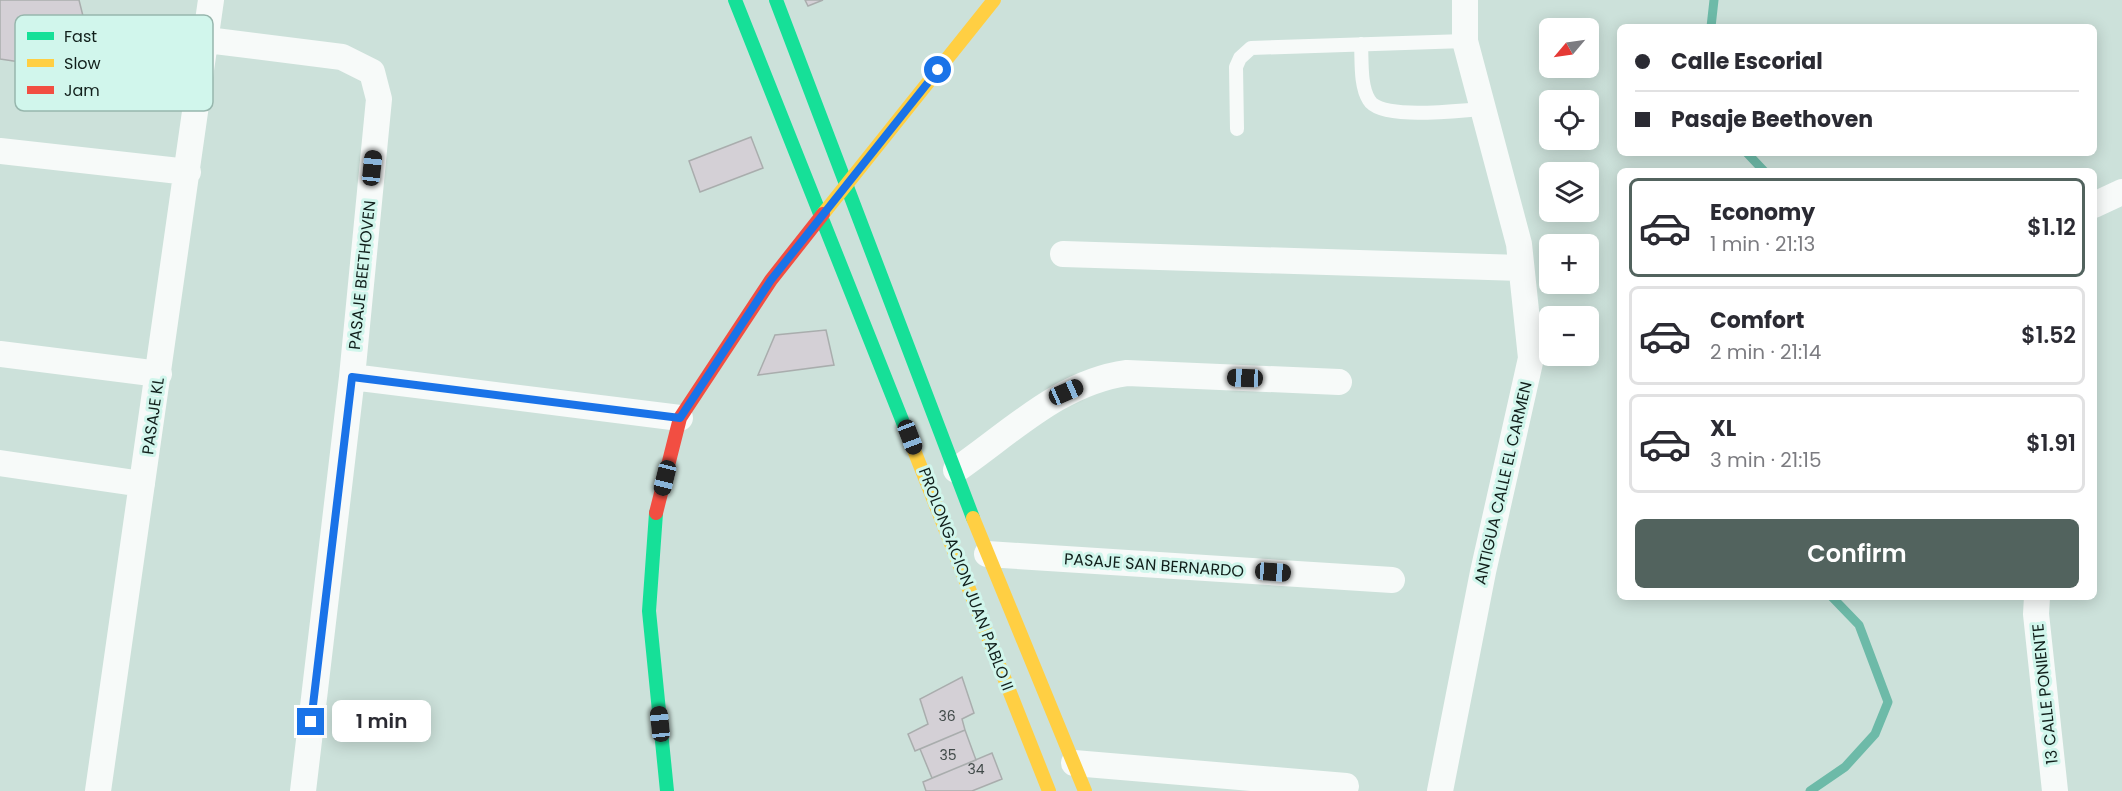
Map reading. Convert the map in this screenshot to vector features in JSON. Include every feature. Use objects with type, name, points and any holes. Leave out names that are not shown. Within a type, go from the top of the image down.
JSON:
[{"type":"main road","name":"PROLONGACION JUAN PABLO II","points":[[735,0],[822,214],[1049,791]]},
{"type":"main road","name":"PROLONGACION JUAN PABLO II","points":[[776,0],[987,554],[1085,791]]},
{"type":"main road","points":[[667,791],[649,611],[655,518],[680,418],[771,280],[994,0]]},
{"type":"street","name":"PASAJE KL","points":[[210,15],[212,0]]},
{"type":"street","name":"ANTIGUA CALLE EL CARMEN","points":[[1440,791],[1483,573],[1531,358],[1519,244],[1465,40],[1465,0]]},
{"type":"street","name":"PASAJE BEETHOVEN","points":[[213,41],[342,57],[372,72],[379,99],[352,377],[303,791]]},
{"type":"street","name":"PASAJE KL","points":[[98,791],[197,111]]},
{"type":"street","points":[[0,151],[188,172]]},
{"type":"street","points":[[2097,204],[2122,192]]},
{"type":"street","points":[[1063,254],[1521,268]]},
{"type":"street","points":[[0,354],[159,374]]},
{"type":"street","points":[[956,470],[1066,392],[1112,375],[1127,373],[1339,381]]},
{"type":"street","points":[[352,377],[680,418]]},
{"type":"street","points":[[0,463],[142,484]]},
{"type":"street","name":"PASAJE SAN BERNARDO","points":[[987,554],[1392,580]]},
{"type":"street","name":"13 CALLE PONIENTE","points":[[2037,600],[2036,614],[2055,791]]},
{"type":"street","points":[[1074,763],[1346,786]]},
{"type":"lane","points":[[1237,129],[1236,67],[1251,48],[1465,40]]},
{"type":"lane","points":[[1361,44],[1368,100],[1377,109],[1392,112],[1483,109]]},
{"type":"building","points":[[0,0],[79,0],[83,15],[15,15],[15,61],[0,59]]},
{"type":"building","points":[[805,0],[823,0],[808,6]]},
{"type":"building","points":[[751,137],[763,168],[700,192],[689,161]]},
{"type":"building","points":[[826,330],[834,365],[758,375],[775,335]]},
{"type":"building","points":[[962,677],[974,713],[962,719],[965,730],[915,751],[908,734],[928,724],[920,699]]},
{"type":"building","points":[[965,730],[976,760],[932,778],[920,749]]},
{"type":"building","points":[[992,753],[1002,779],[972,791],[926,791],[923,782]]},
{"type":"waterway","points":[[1711,24],[1714,0]]},
{"type":"waterway","points":[[1750,156],[1761,168]]},
{"type":"waterway","points":[[1810,791],[1845,767],[1875,734],[1888,702],[1859,625],[1835,600]]},
{"type":"traffic: fast","points":[[735,0],[906,430]]},
{"type":"traffic: fast","points":[[776,0],[973,518]]},
{"type":"traffic: fast","points":[[656,513],[649,611],[667,791]]},
{"type":"traffic: slow","points":[[823,214],[994,0]]},
{"type":"traffic: slow","points":[[906,430],[1049,791]]},
{"type":"traffic: slow","points":[[973,518],[1085,791]]},
{"type":"traffic: jam","points":[[656,513],[680,418],[771,280],[823,214]]},
{"type":"route","points":[[311,722],[352,377],[680,418],[771,280],[938,70]]}]
